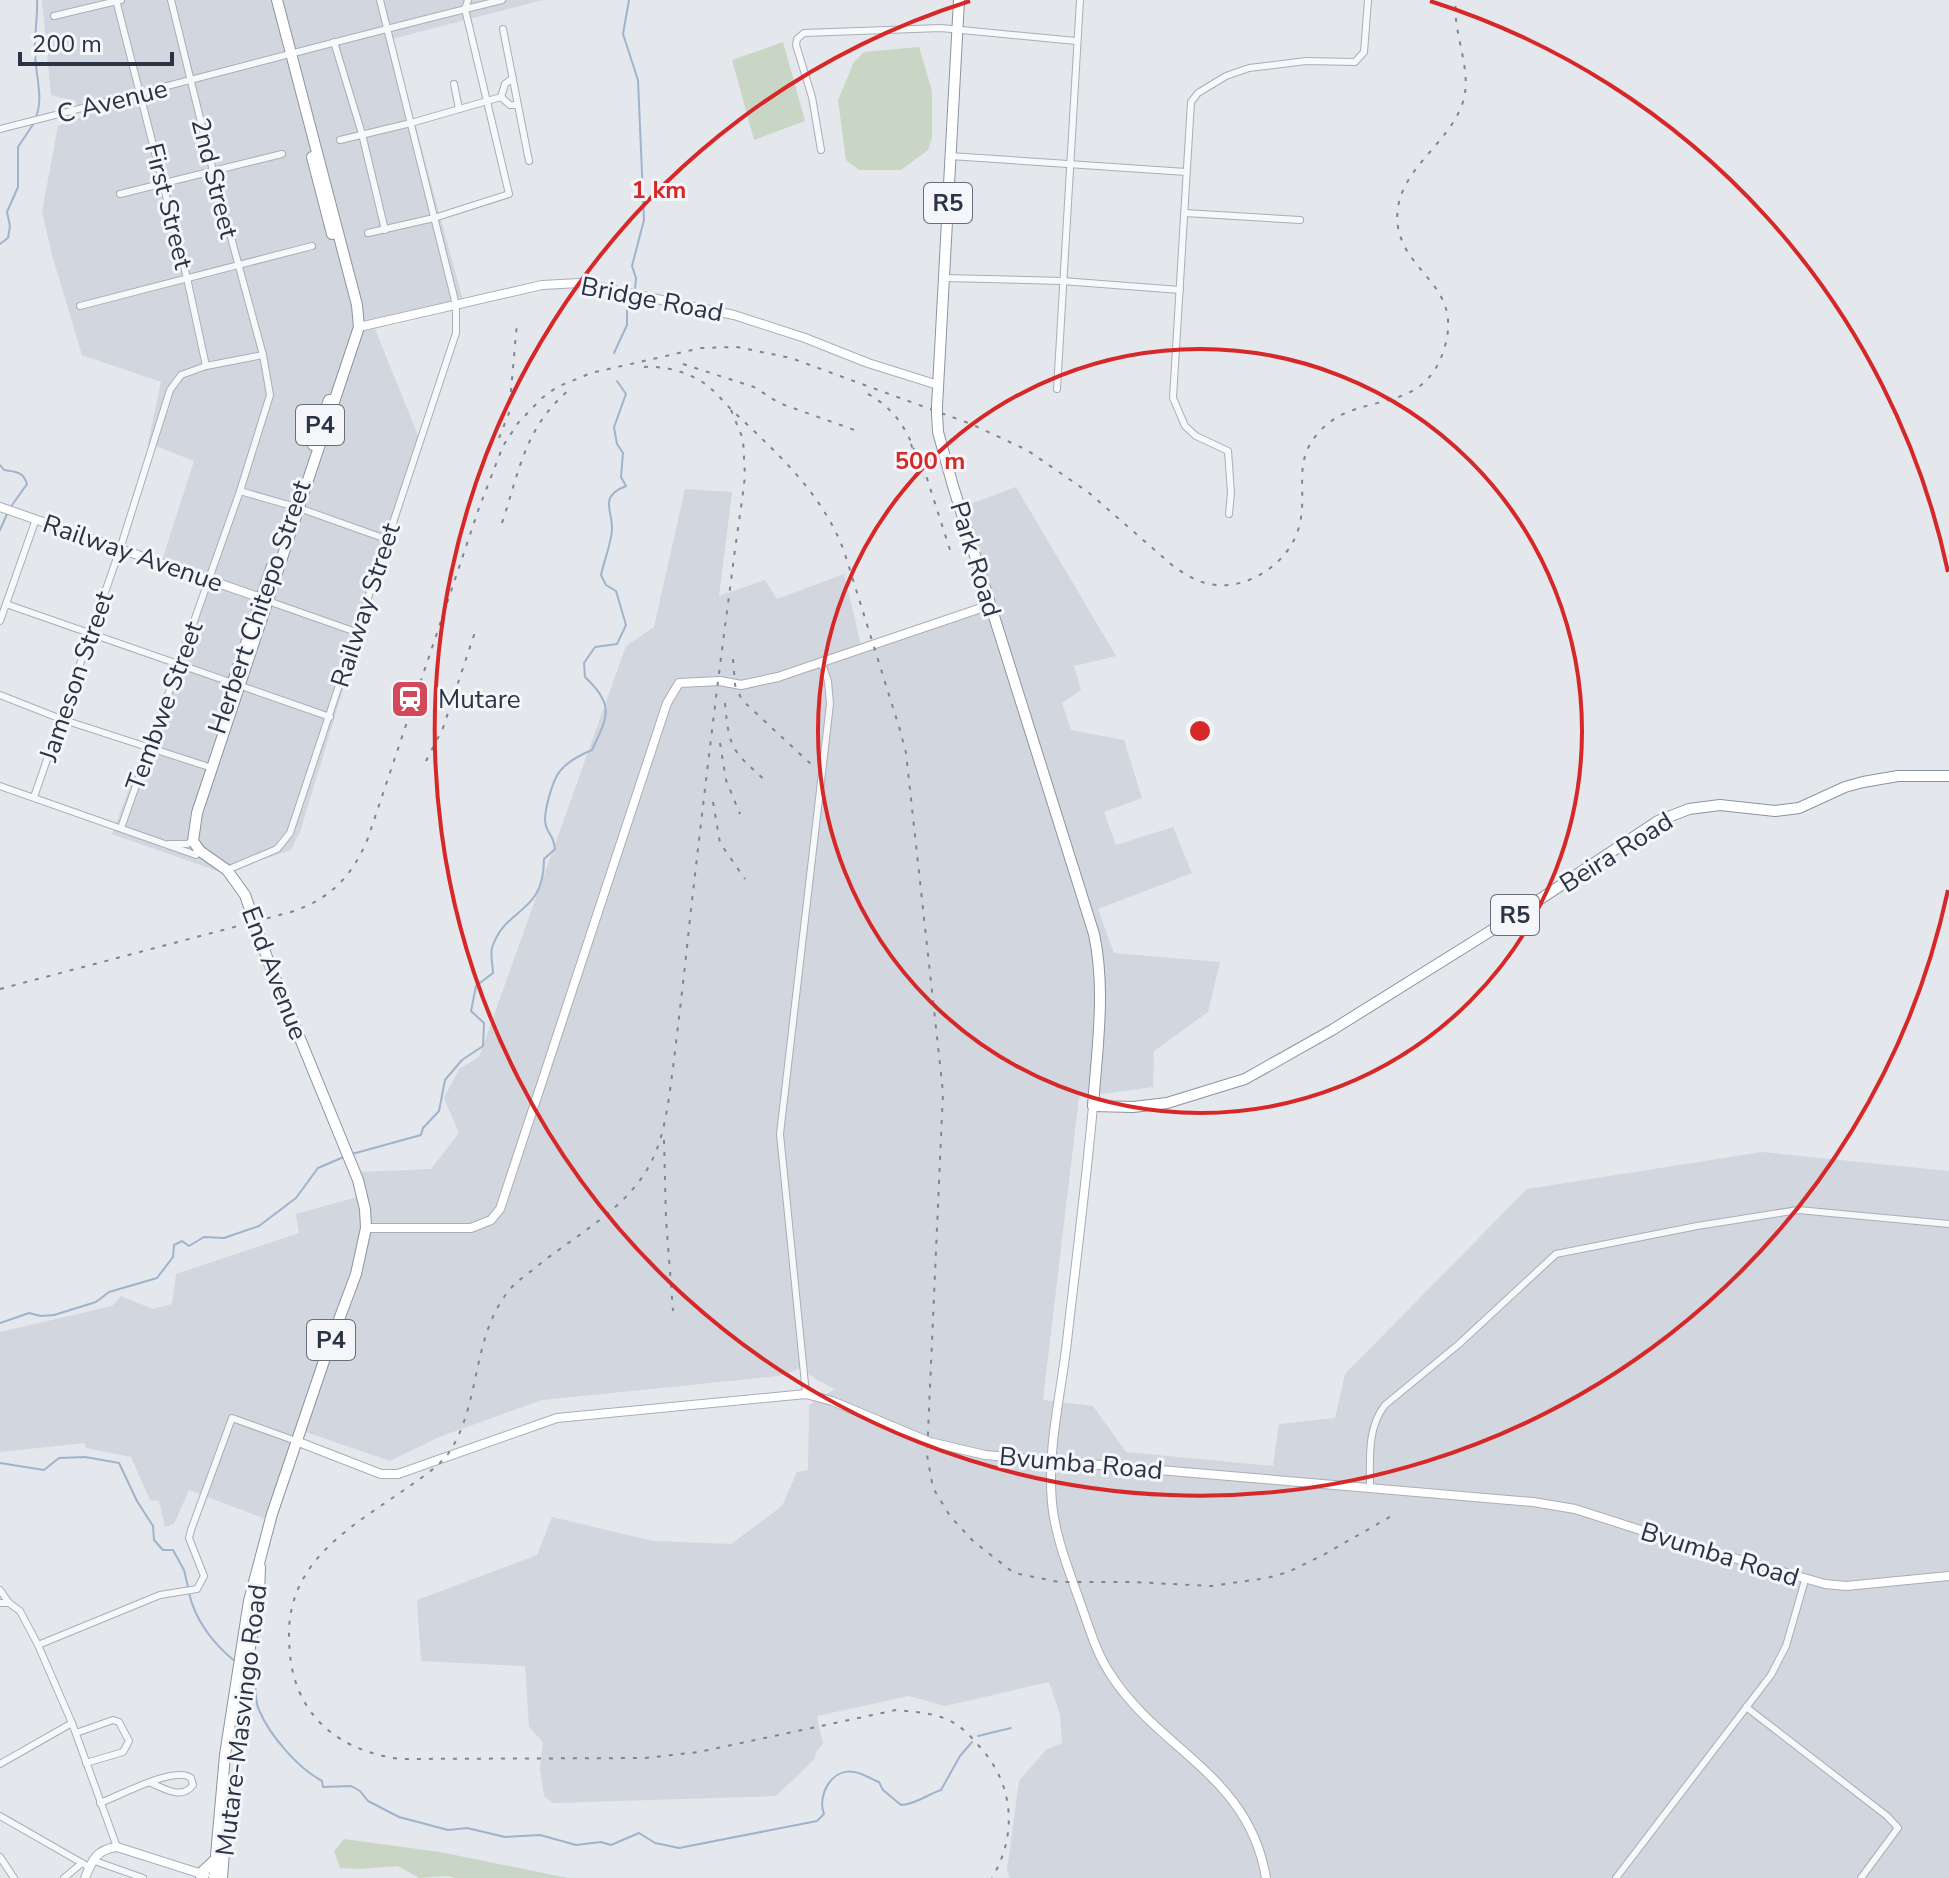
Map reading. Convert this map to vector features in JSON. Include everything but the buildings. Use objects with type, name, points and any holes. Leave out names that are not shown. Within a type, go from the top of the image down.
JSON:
[{"type":"highway","name":"Herbert Chitepo Street","points":[[271,0],[357,305],[359,327],[296,507]]},
{"type":"highway","name":"Herbert Chitepo Street","points":[[190,842],[187,825],[296,507],[348,347],[353,317],[277,0]]},
{"type":"highway","name":"Park Road","points":[[959,0],[938,385],[940,441],[1100,959],[1093,1106]]},
{"type":"highway","name":"Herbert Chitepo Street","points":[[190,842],[236,685]]},
{"type":"highway","name":"Beira Road","points":[[1093,1106],[1133,1107],[1167,1103],[1245,1079],[1332,1030],[1513,917],[1658,821],[1689,809],[1720,805],[1775,811],[1799,808],[1863,782],[1898,776],[1949,776]]},
{"type":"highway","name":"End Avenue","points":[[190,842],[196,855],[228,878],[239,895],[273,990],[337,1129]]},
{"type":"highway","name":"End Avenue","points":[[190,842],[227,870],[245,895],[362,1195],[366,1228],[356,1274],[272,1514]]},
{"type":"highway","name":"Mutare-Masvingo Road","points":[[213,1877],[233,1697],[249,1601],[272,1514]]},
{"type":"highway","name":"Mutare-Masvingo Road","points":[[213,1877],[260,1588],[259,1561]]},
{"type":"street","points":[[54,16],[118,0]]},
{"type":"street","name":"First Street","points":[[118,0],[206,366]]},
{"type":"street","name":"2nd Street","points":[[171,0],[263,355]]},
{"type":"street","name":"Railway Street","points":[[227,870],[277,849],[285,842],[330,717],[456,333],[456,305],[380,0]]},
{"type":"street","points":[[368,233],[507,197],[510,191],[465,9],[468,0]]},
{"type":"street","name":"C Avenue","points":[[0,129],[502,0]]},
{"type":"street","points":[[1057,389],[1080,0]]},
{"type":"street","points":[[1229,514],[1228,451],[1196,436],[1185,426],[1173,398],[1191,102],[1194,96],[1226,76],[1257,66],[1306,61],[1355,62],[1364,52],[1368,0]]},
{"type":"street","points":[[821,150],[812,97],[797,51],[796,42],[801,35],[838,30],[941,28],[1076,41]]},
{"type":"street","points":[[503,29],[529,161]]},
{"type":"street","points":[[334,42],[362,134],[385,230]]},
{"type":"street","points":[[501,97],[505,84],[513,78]]},
{"type":"street","points":[[454,84],[459,109]]},
{"type":"street","points":[[340,140],[501,97]]},
{"type":"street","points":[[501,97],[510,105],[517,105]]},
{"type":"street","points":[[120,194],[282,154]]},
{"type":"street","points":[[950,156],[1186,172]]},
{"type":"street","points":[[1185,213],[1300,220]]},
{"type":"street","points":[[80,306],[312,246]]},
{"type":"street","points":[[945,278],[1062,281],[1180,290]]},
{"type":"street","name":"Bridge Road","points":[[359,327],[542,285],[580,283],[734,315],[938,385]]},
{"type":"street","points":[[206,366],[263,355]]},
{"type":"street","name":"Tembwe Street","points":[[121,828],[240,491],[270,395],[263,355]]},
{"type":"street","name":"Jameson Street","points":[[34,797],[120,549],[170,390],[181,375],[206,366]]},
{"type":"street","points":[[240,491],[386,539]]},
{"type":"street","name":"Railway Avenue","points":[[0,507],[356,632]]},
{"type":"street","points":[[0,621],[36,519]]},
{"type":"street","points":[[6,604],[330,717]]},
{"type":"street","points":[[366,1228],[471,1228],[491,1220],[500,1209],[675,686],[685,681],[720,681],[741,685],[778,677],[990,605]]},
{"type":"street","points":[[806,1394],[780,1134],[830,704],[828,681],[821,661]]},
{"type":"street","points":[[0,695],[61,719],[206,766]]},
{"type":"street","name":"End Avenue","points":[[0,786],[196,855]]},
{"type":"street","name":"End Avenue","points":[[163,844],[190,842]]},
{"type":"street","points":[[1093,1106],[1051,1460],[1052,1502],[1058,1532],[1092,1634],[1107,1668],[1145,1714],[1233,1798],[1263,1864],[1266,1878]]},
{"type":"street","points":[[1370,1487],[1373,1430],[1378,1414],[1385,1405],[1459,1344],[1556,1254],[1798,1210],[1949,1224]]},
{"type":"street","name":"Bvumba Road","points":[[38,1645],[160,1595],[197,1589],[204,1576],[191,1546],[191,1530],[232,1418],[381,1474],[398,1474],[557,1418],[806,1394],[832,1401],[930,1442],[999,1457],[1533,1502],[1575,1509],[1805,1580],[1846,1586],[1949,1576]]},
{"type":"street","points":[[1616,1878],[1771,1675],[1786,1646],[1805,1580]]},
{"type":"street","points":[[0,1590],[9,1603],[20,1611],[38,1645],[76,1733],[117,1847]]},
{"type":"street","points":[[0,1603],[9,1603]]},
{"type":"street","points":[[1746,1707],[1887,1816],[1898,1828],[1861,1878]]},
{"type":"street","points":[[76,1733],[113,1720],[119,1722],[129,1741],[123,1752],[86,1763]]},
{"type":"street","points":[[0,1764],[72,1723]]},
{"type":"street","points":[[100,1803],[160,1778],[183,1773],[191,1778],[193,1785],[182,1793],[151,1783]]},
{"type":"street","points":[[0,1816],[88,1863],[143,1878]]},
{"type":"street","points":[[64,1878],[105,1848],[117,1847],[185,1874],[213,1877]]},
{"type":"street","points":[[0,1857],[14,1878]]},
{"type":"street","points":[[86,1878],[88,1863]]},
{"type":"shaded area","points":[[42,0],[543,0],[392,39],[464,304],[375,329],[419,438],[301,829],[291,850],[223,873],[112,834],[210,576],[163,557],[194,461],[148,443],[161,382],[82,355],[52,255],[42,212],[58,126],[82,117],[75,101],[51,95]]},
{"type":"shaded area","points":[[1016,487],[1116,656],[1074,666],[1081,690],[1062,703],[1071,730],[1124,740],[1142,798],[1104,812],[1116,845],[1173,827],[1192,873],[1098,909],[1114,953],[1220,962],[1208,1012],[1154,1051],[1153,1087],[1079,1097],[1043,1400],[1093,1406],[1126,1452],[1273,1466],[1279,1424],[1335,1418],[1345,1374],[1527,1189],[1762,1152],[1949,1171],[1949,1878],[1010,1878],[1007,1870],[1019,1781],[1046,1750],[1062,1743],[1060,1714],[1049,1682],[945,1706],[909,1696],[817,1716],[823,1744],[816,1752],[815,1759],[776,1796],[553,1803],[544,1796],[540,1769],[543,1742],[529,1727],[525,1666],[421,1661],[417,1600],[537,1555],[552,1517],[653,1541],[731,1544],[782,1506],[797,1472],[808,1470],[809,1405],[835,1389],[802,1368],[778,1376],[542,1400],[439,1437],[390,1461],[303,1431],[266,1519],[189,1490],[174,1524],[165,1527],[159,1501],[150,1500],[131,1457],[86,1448],[84,1443],[0,1452],[0,1332],[112,1306],[121,1296],[153,1309],[172,1304],[176,1274],[299,1233],[296,1214],[364,1195],[361,1172],[431,1169],[459,1133],[444,1098],[459,1069],[479,1057],[626,646],[654,627],[685,489],[732,492],[719,596],[765,580],[777,599],[844,574],[861,645],[992,603],[965,506]]},
{"type":"green space","points":[[783,42],[805,121],[754,140],[732,60]]},
{"type":"green space","points":[[919,47],[932,91],[932,138],[928,150],[901,170],[859,170],[846,160],[838,100],[854,62],[864,52]]},
{"type":"green space","points":[[344,1839],[440,1852],[568,1878],[419,1878],[398,1866],[340,1868],[334,1851]]},
{"type":"waterway","points":[[36,117],[39,102],[35,60],[37,0]]},
{"type":"waterway","points":[[629,0],[623,34],[638,80],[644,220],[632,266],[636,278],[635,290]]},
{"type":"waterway","points":[[0,244],[8,238],[10,226],[7,212],[18,187],[18,147],[34,123]]},
{"type":"waterway","points":[[614,353],[627,325],[627,307],[634,296]]},
{"type":"waterway","points":[[352,1154],[421,1135],[423,1128],[439,1111],[445,1080],[462,1060],[483,1046],[484,1023],[471,1011],[476,986],[493,973],[491,951],[498,934],[538,891],[544,859],[555,849],[545,821],[557,775],[570,761],[592,750],[602,728],[605,703],[585,677],[584,663],[595,647],[617,644],[626,625],[616,591],[606,585],[601,575],[612,530],[610,499],[617,490],[626,486],[621,477],[623,453],[617,444],[614,427],[626,394],[617,381]]},
{"type":"waterway","points":[[0,465],[4,470],[21,474],[27,484],[10,508]]},
{"type":"waterway","points":[[0,530],[7,514]]},
{"type":"waterway","points":[[0,1323],[29,1313],[54,1315],[96,1302],[109,1292],[157,1278],[173,1257],[174,1245],[182,1241],[189,1246],[204,1237],[224,1238],[259,1226],[296,1198],[318,1168],[346,1156]]},
{"type":"waterway","points":[[0,1463],[44,1470],[59,1458],[85,1457],[119,1463],[153,1526],[154,1540],[163,1550],[173,1550],[184,1570],[188,1587]]},
{"type":"waterway","points":[[189,1593],[206,1631],[236,1662]]},
{"type":"waterway","points":[[250,1674],[257,1705],[270,1730],[294,1760],[322,1781],[323,1787],[351,1786],[368,1801],[399,1817],[448,1830],[467,1828],[505,1837],[540,1835],[576,1845],[601,1842],[611,1845],[639,1833],[655,1843],[679,1848],[817,1821],[824,1814],[822,1799],[828,1785],[839,1774],[846,1772],[879,1782],[883,1790],[901,1805],[912,1803],[941,1790],[960,1756],[972,1742]]},
{"type":"waterway","points":[[978,1736],[1011,1728]]},
{"type":"railway","points":[[0,989],[291,912],[305,907],[338,885],[355,864],[368,838],[479,508],[503,446],[518,423],[542,398],[557,387],[591,373],[701,348],[737,347],[791,358],[971,424],[1027,450],[1088,492],[1173,566],[1194,578],[1211,584],[1230,585],[1268,570],[1287,551],[1299,527],[1303,465],[1306,453],[1321,430],[1354,410],[1390,400],[1423,384],[1436,369],[1445,346],[1448,326],[1446,309],[1440,294],[1403,243],[1398,227],[1398,208],[1411,176],[1456,118],[1463,102],[1466,77],[1456,0]]},
{"type":"railway","points":[[499,438],[509,413],[517,323]]},
{"type":"railway","points":[[683,364],[754,387],[779,403],[860,432]]},
{"type":"railway","points":[[644,367],[678,371],[708,386],[782,459],[824,511],[844,551],[900,730],[906,753],[943,1092],[927,1455],[933,1488],[950,1516],[973,1541],[1014,1573],[1059,1582],[1211,1586],[1288,1572],[1395,1514]]},
{"type":"railway","points":[[502,523],[525,451],[542,420],[568,391]]},
{"type":"railway","points":[[868,394],[897,418],[915,452]]},
{"type":"railway","points":[[731,410],[743,439],[745,476],[673,1068],[658,1146],[644,1174],[617,1205],[507,1293],[487,1331],[466,1415],[448,1454],[429,1472],[328,1546],[313,1564],[300,1584],[292,1606],[289,1632],[291,1662],[296,1684],[307,1706],[327,1729],[353,1746],[400,1759],[645,1758],[699,1752],[896,1710],[940,1717],[960,1727],[976,1742],[991,1761],[1005,1793],[1009,1827],[1006,1844],[992,1878]]},
{"type":"railway","points":[[911,444],[924,478]]},
{"type":"railway","points":[[923,466],[950,550]]},
{"type":"railway","points":[[426,761],[443,728],[476,629]]},
{"type":"railway","points":[[733,659],[735,685],[742,700],[814,767]]},
{"type":"railway","points":[[725,703],[728,731],[735,749],[768,783]]},
{"type":"railway","points":[[720,743],[726,780],[740,814]]},
{"type":"railway","points":[[713,802],[720,843],[745,879]]},
{"type":"railway","points":[[664,1140],[673,1311]]},
{"type":"place","name":"Mutare","points":[[410,699]]}]
